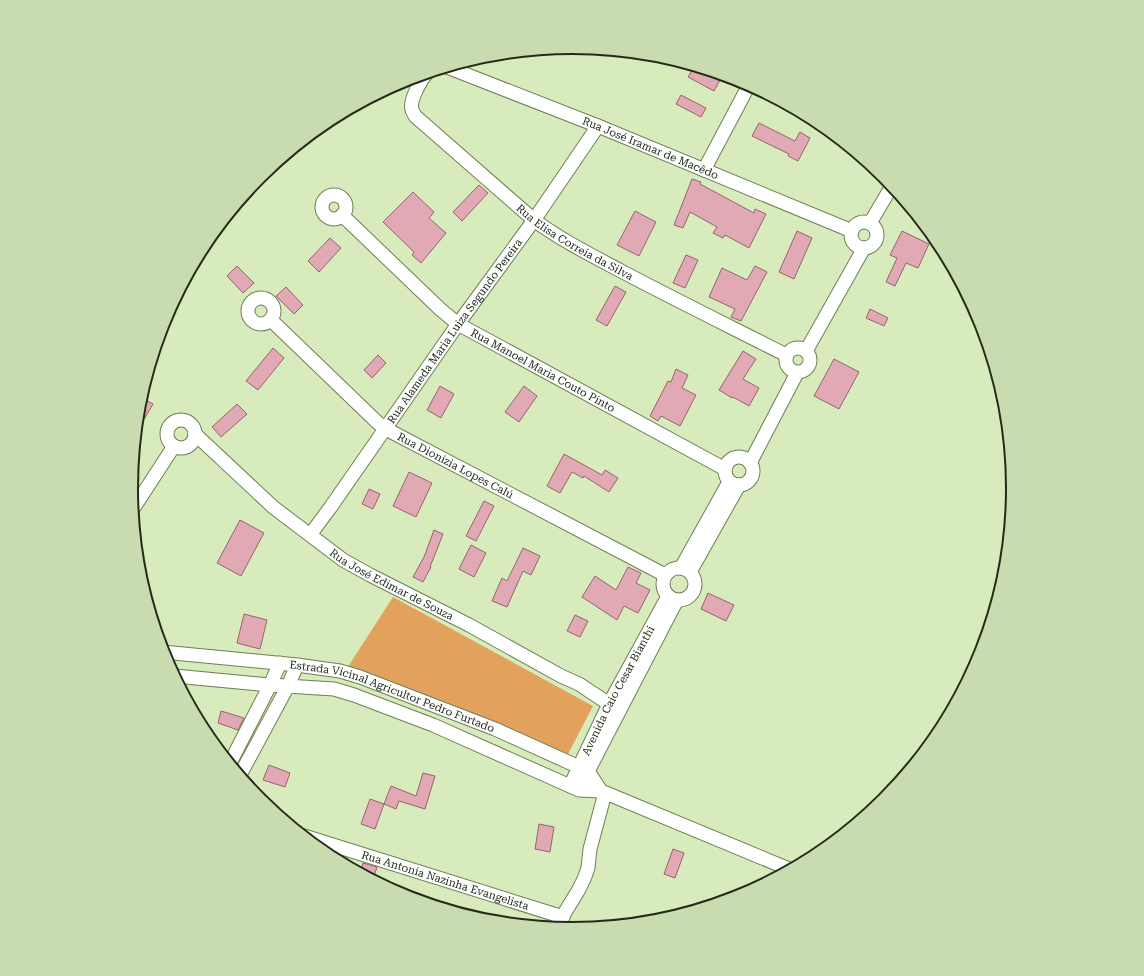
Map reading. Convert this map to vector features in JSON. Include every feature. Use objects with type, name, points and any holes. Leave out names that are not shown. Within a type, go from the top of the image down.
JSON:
[{"type":"street","name":"Rua José Iramar de Macêdo","points":[[455,70],[598,126],[852,231]]},
{"type":"street","name":"Rua Elisa Correia da Silva","points":[[423,81],[412,104],[412,110],[415,116],[534,220],[550,232],[616,268],[786,355]]},
{"type":"street","points":[[704,170],[746,91]]},
{"type":"street","name":"Rua Alameda Maria Luiza Segundo Pereira","points":[[310,535],[386,429],[458,324],[534,220],[598,126]]},
{"type":"street","points":[[870,223],[889,192]]},
{"type":"street","name":"Rua Manoel Maria Couto Pinto","points":[[342,215],[440,309],[458,324],[725,469]]},
{"type":"street","points":[[861,222],[870,223],[875,229],[877,237],[870,247],[860,246],[852,240],[852,231],[854,227],[861,222]]},
{"type":"street","points":[[802,350],[860,246]]},
{"type":"street","name":"Rua Dionizia Lopes Calú","points":[[271,320],[386,429],[665,575]]},
{"type":"street","points":[[790,350],[802,350],[810,358],[809,366],[803,372],[793,371],[786,365],[786,355],[790,350]]},
{"type":"street","points":[[747,461],[793,371]]},
{"type":"street","name":"Rua José Edimar de Souza","points":[[174,446],[166,436],[168,427],[179,419],[188,422],[192,425],[195,434],[273,507],[343,560],[469,625],[561,676],[579,684],[609,704]]},
{"type":"street","points":[[138,501],[174,446],[179,448],[188,446],[194,439],[195,434]]},
{"type":"street","points":[[740,457],[747,461],[752,467],[752,476],[747,482],[734,484],[726,478],[725,469],[728,462],[732,459],[740,457]]},
{"type":"street","points":[[685,570],[734,484]]},
{"type":"street","points":[[672,570],[685,570],[693,576],[694,591],[687,598],[673,598],[663,588],[665,575],[672,570]]},
{"type":"street","name":"Avenida Caio Cesar Bianthi","points":[[584,769],[609,704],[673,598]]},
{"type":"street","name":"Avenida Caio Cesar Bianthi","points":[[575,788],[673,598]]},
{"type":"street","name":"Estrada Vicinal Agricultor Pedro Furtado","points":[[171,653],[280,663],[340,671],[360,677],[495,729],[584,769]]},
{"type":"street","points":[[233,758],[280,663]]},
{"type":"street","points":[[243,770],[288,686],[297,665]]},
{"type":"street","name":"Estrada Vicinal Agricultor Pedro Furtado","points":[[181,677],[334,689],[354,694],[433,725],[575,788],[603,792],[783,867]]},
{"type":"street","points":[[559,922],[578,891],[588,868],[590,849],[603,792],[584,769]]},
{"type":"street","name":"Rua Antonia Nazinha Evangelista","points":[[321,842],[557,921]]},
{"type":"shaded area","points":[[393,597],[593,706],[565,760],[344,673]]},
{"type":"building","points":[[692,71],[720,80],[714,91],[688,77]]},
{"type":"building","points":[[681,95],[706,108],[701,117],[676,104]]},
{"type":"building","points":[[759,123],[795,141],[800,132],[810,138],[798,161],[788,156],[789,154],[752,136]]},
{"type":"building","points":[[692,179],[701,182],[700,184],[754,213],[755,209],[766,214],[749,248],[725,235],[723,238],[713,233],[717,227],[690,212],[683,228],[674,225]]},
{"type":"building","points":[[479,185],[488,193],[462,221],[453,212]]},
{"type":"building","points":[[413,192],[434,212],[429,218],[446,233],[421,263],[412,255],[414,252],[383,222]]},
{"type":"building","points":[[635,211],[656,222],[639,256],[617,245]]},
{"type":"building","points":[[797,231],[812,238],[794,279],[779,272]]},
{"type":"building","points":[[902,231],[929,244],[918,268],[906,263],[895,286],[886,282],[897,258],[890,255]]},
{"type":"building","points":[[330,238],[341,248],[319,272],[308,261]]},
{"type":"building","points":[[686,255],[698,260],[685,288],[673,283]]},
{"type":"building","points":[[237,266],[254,283],[243,293],[227,276]]},
{"type":"building","points":[[755,266],[767,272],[741,321],[731,317],[735,309],[709,297],[722,268],[747,280]]},
{"type":"building","points":[[615,286],[626,292],[607,326],[596,320]]},
{"type":"building","points":[[286,287],[303,305],[294,314],[276,296]]},
{"type":"building","points":[[870,309],[888,318],[884,326],[866,318]]},
{"type":"building","points":[[273,348],[284,358],[258,390],[246,381]]},
{"type":"building","points":[[743,351],[756,359],[743,379],[759,388],[749,406],[719,390]]},
{"type":"building","points":[[378,355],[386,363],[372,378],[364,370]]},
{"type":"building","points":[[834,359],[859,372],[839,409],[814,396]]},
{"type":"building","points":[[676,369],[688,375],[682,388],[696,395],[680,426],[661,416],[658,421],[650,416],[668,381],[671,382]]},
{"type":"building","points":[[440,386],[454,394],[441,418],[427,410]]},
{"type":"building","points":[[524,386],[537,396],[519,422],[505,412]]},
{"type":"building","points":[[147,400],[153,404],[144,420]]},
{"type":"building","points":[[237,404],[247,414],[221,437],[212,427]]},
{"type":"building","points":[[564,454],[602,475],[605,470],[618,478],[609,492],[584,476],[583,478],[572,472],[560,493],[547,486]]},
{"type":"building","points":[[409,472],[432,483],[416,517],[393,506]]},
{"type":"building","points":[[369,489],[380,494],[373,509],[362,504]]},
{"type":"building","points":[[484,501],[494,506],[476,541],[466,536]]},
{"type":"building","points":[[240,520],[264,533],[241,576],[217,563]]},
{"type":"building","points":[[434,530],[443,534],[431,567],[423,582],[413,577],[424,557]]},
{"type":"building","points":[[471,545],[486,553],[474,577],[459,569]]},
{"type":"building","points":[[523,548],[540,556],[531,575],[523,571],[507,607],[492,601],[502,578],[507,581]]},
{"type":"building","points":[[628,567],[641,573],[636,583],[650,590],[638,613],[624,606],[617,620],[582,597],[595,576],[616,590]]},
{"type":"building","points":[[708,593],[734,605],[726,621],[701,609]]},
{"type":"building","points":[[244,614],[267,620],[260,649],[237,643]]},
{"type":"building","points":[[575,615],[588,621],[580,637],[567,631]]},
{"type":"building","points":[[221,711],[244,718],[238,730],[218,723]]},
{"type":"building","points":[[269,765],[290,773],[285,787],[263,780]]},
{"type":"building","points":[[423,773],[435,776],[425,809],[399,801],[396,809],[384,804],[391,786],[416,796]]},
{"type":"building","points":[[370,799],[384,804],[375,829],[361,824]]},
{"type":"building","points":[[539,824],[554,827],[550,852],[535,849]]},
{"type":"building","points":[[673,849],[684,853],[675,878],[664,874]]},
{"type":"building","points":[[363,863],[377,867],[375,874],[362,867]]}]
